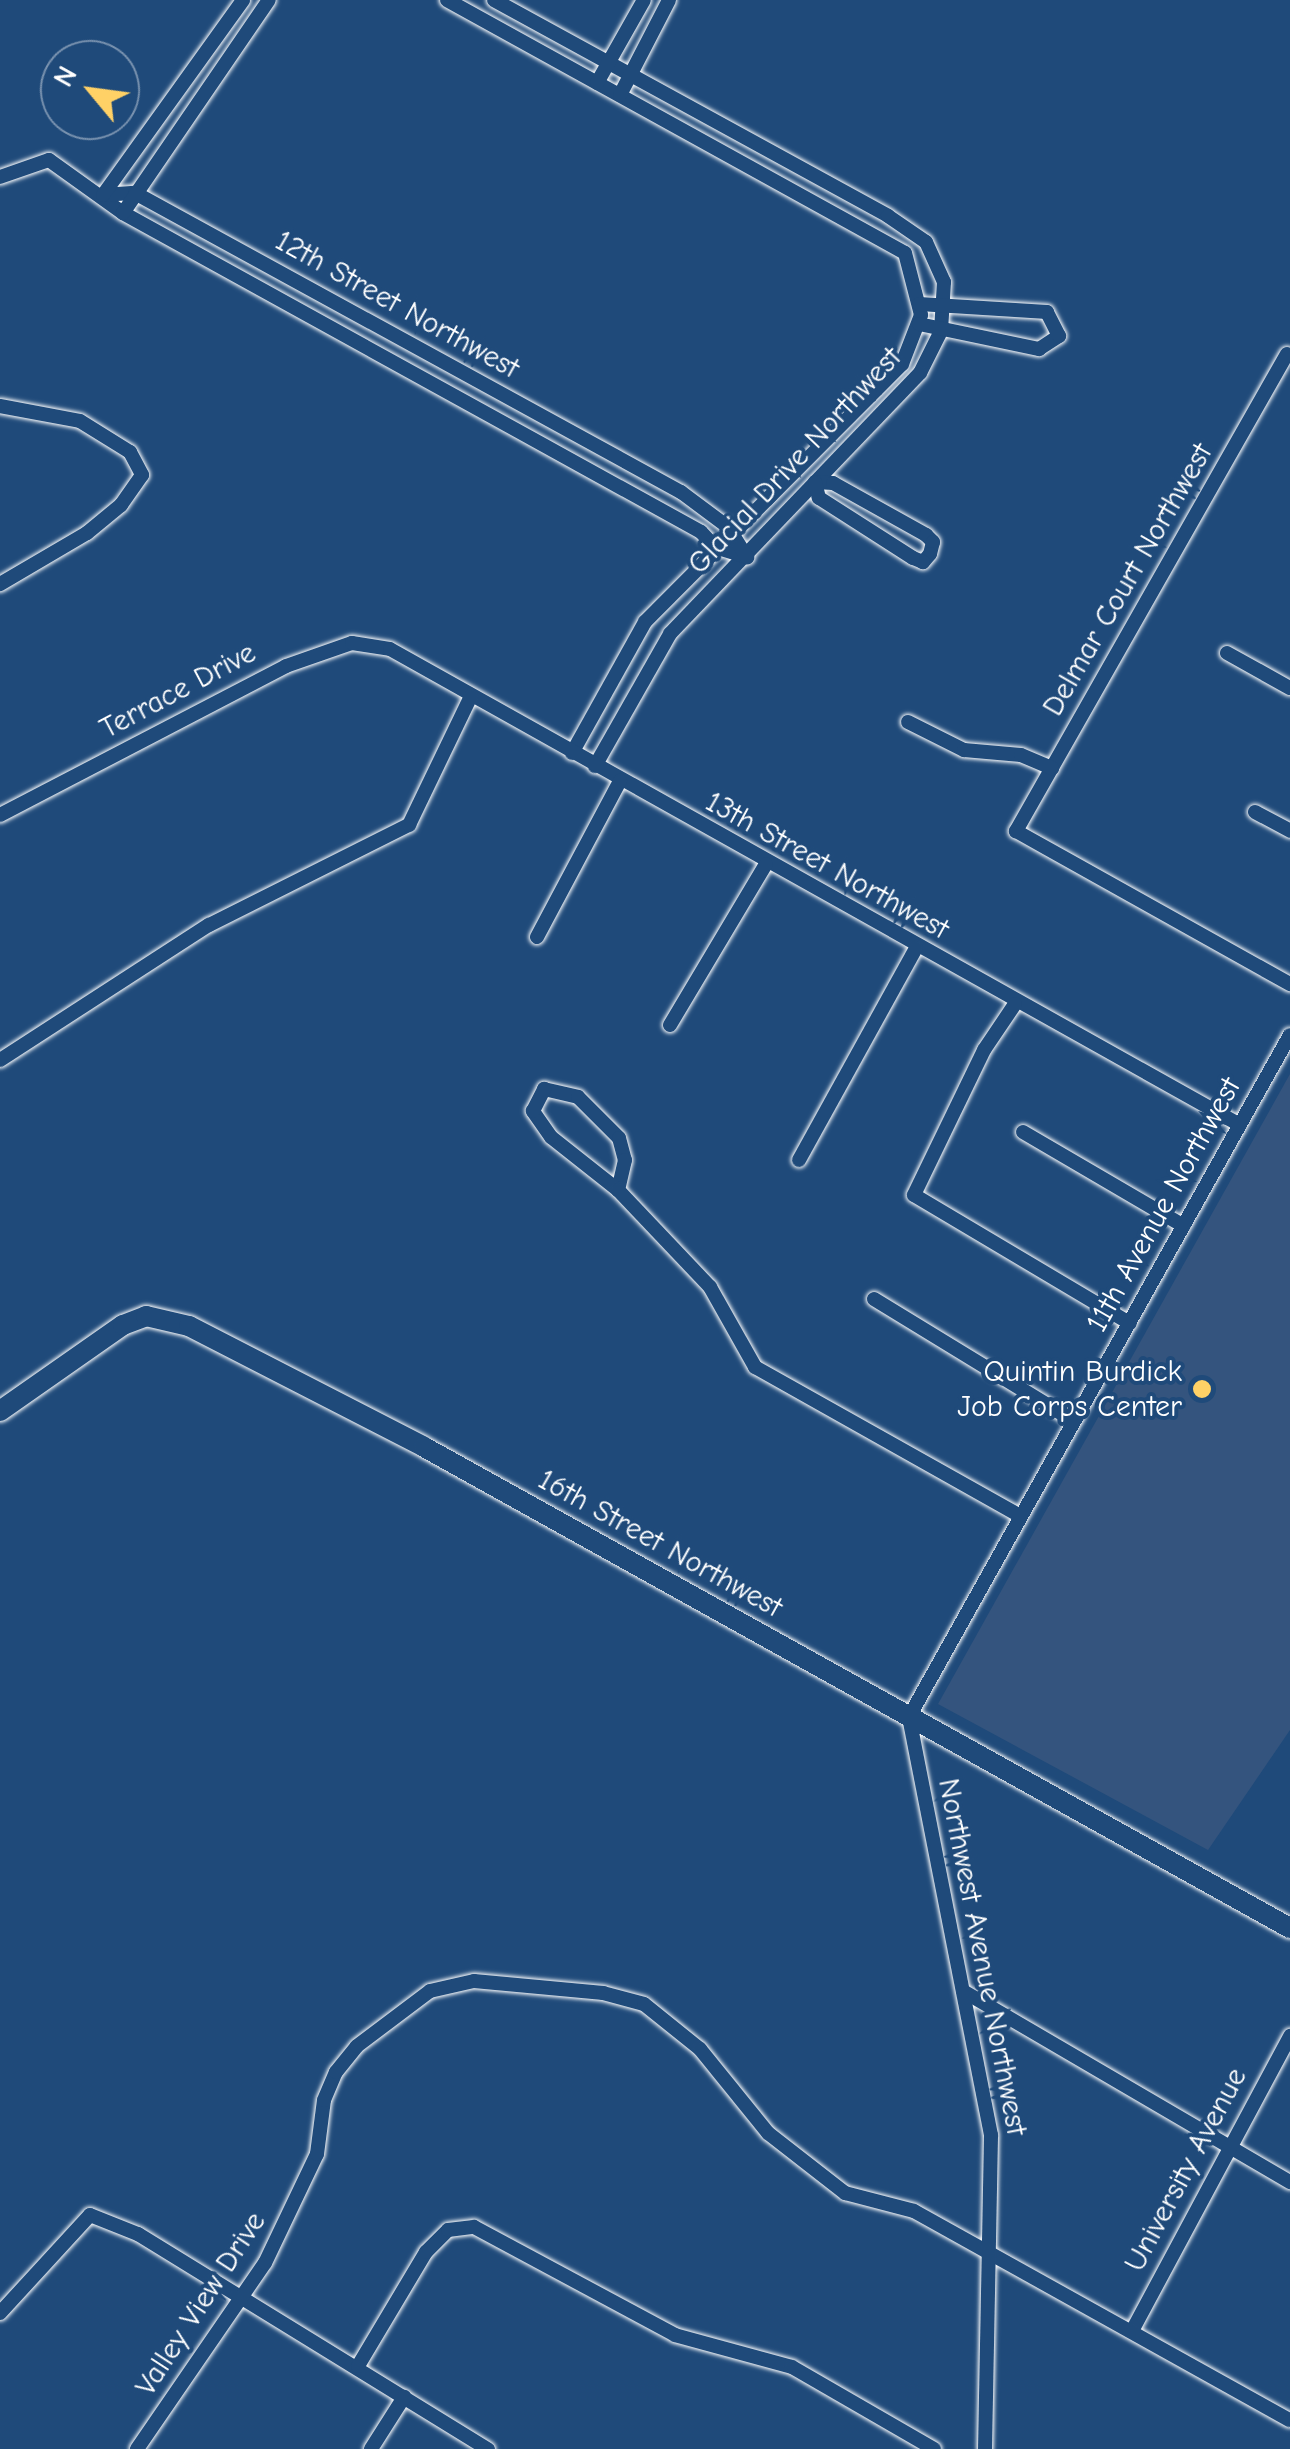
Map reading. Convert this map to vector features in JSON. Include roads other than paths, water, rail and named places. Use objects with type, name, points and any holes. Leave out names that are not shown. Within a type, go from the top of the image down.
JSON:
[{"type":"street","points":[[103,194],[243,0]]},
{"type":"street","points":[[447,0],[905,254],[919,304],[918,324],[902,364],[799,470],[731,530],[645,622],[572,753]]},
{"type":"street","name":"Glacial Drive Northwest","points":[[494,0],[926,242],[944,282],[941,331],[909,386],[670,634],[594,766]]},
{"type":"street","points":[[597,82],[644,0]]},
{"type":"street","points":[[620,95],[670,0]]},
{"type":"street","points":[[122,212],[261,3]]},
{"type":"street","points":[[0,177],[49,160],[103,194],[122,212],[702,532],[715,547],[747,557]]},
{"type":"street","points":[[103,194],[135,193]]},
{"type":"street","name":"12th Street Northwest","points":[[135,193],[681,492],[731,530],[747,557]]},
{"type":"street","points":[[918,324],[1040,349],[1059,336],[1048,312],[919,304]]},
{"type":"street","name":"Delmar Court Northwest","points":[[1287,354],[1016,832],[1290,984]]},
{"type":"street","points":[[0,406],[80,421],[130,452],[142,475],[121,505],[88,534],[0,584]]},
{"type":"street","points":[[799,470],[815,482],[834,483],[926,534],[933,542],[930,554],[923,562],[913,558],[820,498],[815,482]]},
{"type":"street","name":"Terrace Drive","points":[[0,815],[286,666],[352,643],[390,649]]},
{"type":"street","name":"13th Street Northwest","points":[[390,649],[1015,1004],[1240,1125]]},
{"type":"street","points":[[1226,653],[1290,688]]},
{"type":"street","points":[[0,1060],[209,925],[409,825],[471,696]]},
{"type":"street","points":[[908,722],[964,750],[1021,755],[1052,768]]},
{"type":"street","points":[[538,936],[620,781]]},
{"type":"street","points":[[1255,812],[1290,831]]},
{"type":"street","points":[[670,1025],[766,864]]},
{"type":"street","points":[[799,1160],[916,948]]},
{"type":"street","points":[[1015,1004],[984,1050],[914,1195],[1130,1323]]},
{"type":"street","name":"11th Avenue Northwest","points":[[909,1716],[1290,1035]]},
{"type":"street","points":[[618,1190],[625,1160],[619,1138],[578,1097],[544,1089],[533,1111],[552,1137],[618,1190],[710,1287],[755,1367],[1020,1516]]},
{"type":"street","points":[[1023,1132],[1184,1226]]},
{"type":"street","points":[[874,1300],[1074,1422]]},
{"type":"street","name":"16th Street Northwest","points":[[0,1412],[122,1325],[146,1316],[189,1326],[424,1447],[1290,1928]]},
{"type":"street","name":"Northwest Avenue Northwest","points":[[909,1716],[991,2135],[993,2256],[986,2449]]},
{"type":"street","name":"Valley View Drive","points":[[136,2449],[244,2298],[317,2154],[324,2100],[336,2072],[357,2046],[430,1991],[474,1981],[603,1993],[644,2004],[700,2050],[768,2134],[845,2192],[914,2211],[1290,2420]]},
{"type":"street","points":[[964,1991],[1290,2182]]},
{"type":"street","name":"University Avenue","points":[[1132,2331],[1290,2036]]},
{"type":"street","points":[[2,2307],[90,2215],[138,2234],[488,2449]]},
{"type":"street","points":[[358,2366],[426,2252],[448,2230],[474,2227],[676,2334],[792,2367],[934,2449]]},
{"type":"street","points":[[371,2449],[404,2398]]},
{"type":"place","name":"Quintin Burdick Job Corps Center","points":[[1202,1389]]}]
